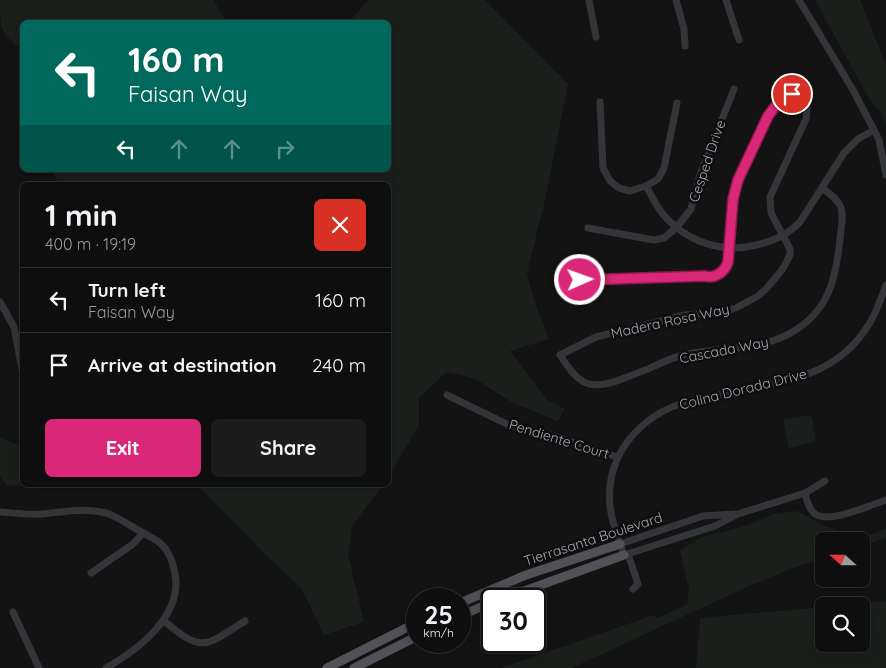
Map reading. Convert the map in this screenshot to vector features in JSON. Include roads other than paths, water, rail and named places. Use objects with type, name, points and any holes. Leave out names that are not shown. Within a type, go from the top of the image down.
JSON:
[{"type":"main road","name":"Tierrasanta Boulevard","points":[[471,598],[526,576],[620,544]]},
{"type":"main road","name":"Tierrasanta Boulevard","points":[[533,588],[626,555]]},
{"type":"main road","points":[[327,668],[406,628]]},
{"type":"main road","points":[[358,666],[371,653],[396,640],[397,632]]},
{"type":"main road","points":[[358,666],[406,642]]},
{"type":"street","points":[[589,0],[596,37]]},
{"type":"street","points":[[676,0],[684,30],[685,46]]},
{"type":"street","points":[[726,0],[739,40]]},
{"type":"street","points":[[799,0],[853,90],[874,130],[886,175]]},
{"type":"street","name":"Madera Rosa Way","points":[[560,355],[596,337],[685,315],[723,312],[736,308],[758,296],[767,288],[790,255],[790,250],[769,207],[770,197],[806,119],[808,107],[802,88],[777,104],[768,116],[738,180],[733,199],[730,249]]},
{"type":"street","name":"Cesped Drive","points":[[588,228],[654,240],[664,238],[677,227],[690,209],[700,175],[734,89]]},
{"type":"street","points":[[600,102],[603,168],[610,181],[619,188],[630,190],[646,186],[658,178],[664,168],[677,103]]},
{"type":"street","points":[[646,186],[661,211],[677,227],[687,235],[708,245],[730,249],[772,241],[783,236],[800,222],[844,153],[858,138],[874,130]]},
{"type":"street","name":"Cascada Way","points":[[560,355],[576,376],[583,381],[590,384],[608,383],[683,355],[724,350],[777,339],[795,331],[822,304],[837,270],[843,214],[836,197],[822,188]]},
{"type":"street","points":[[580,280],[709,277],[718,275],[726,267],[730,249]]},
{"type":"street","name":"Colina Dorada Drive","points":[[633,589],[638,584],[620,544],[611,515],[610,505],[611,480],[617,457],[630,436],[651,417],[676,405],[792,380],[821,369],[838,359],[855,343],[869,325],[886,285]]},
{"type":"street","points":[[0,302],[14,327],[20,358]]},
{"type":"street","name":"Pendiente Court","points":[[448,395],[511,426],[555,436],[617,457]]},
{"type":"street","name":"Tierrasanta Boulevard","points":[[626,555],[715,526],[738,514],[805,493],[824,481]]},
{"type":"street","points":[[805,493],[810,508],[816,515],[828,518],[886,500]]},
{"type":"street","points":[[0,512],[41,514],[77,509],[106,514],[162,544],[171,558],[175,571],[175,596],[171,608],[164,621],[115,666],[106,668]]},
{"type":"street","name":"Tierrasanta Boulevard","points":[[620,544],[703,516],[738,514]]},
{"type":"street","points":[[91,573],[133,544],[143,533]]},
{"type":"street","points":[[13,612],[39,668]]},
{"type":"street","points":[[164,621],[183,637],[202,644],[212,642],[245,622]]}]
